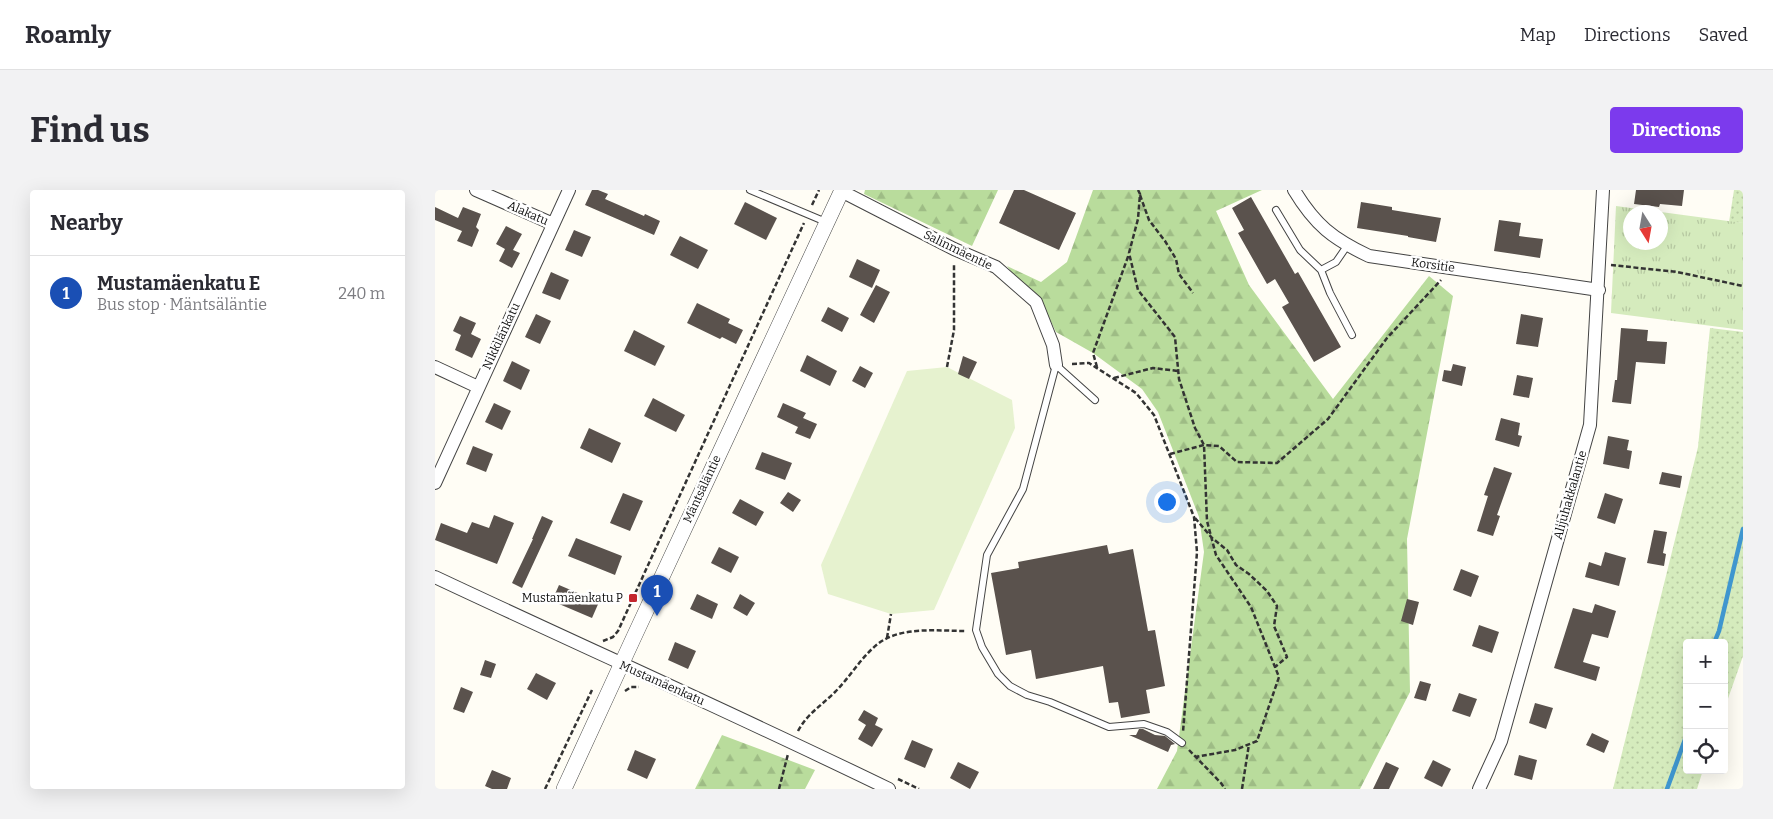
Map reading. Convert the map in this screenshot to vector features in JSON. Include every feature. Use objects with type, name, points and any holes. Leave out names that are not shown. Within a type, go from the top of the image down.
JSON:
[{"type":"street","name":"Alakatu","points":[[475,190],[553,224]]},
{"type":"street","name":"Nikkilänkatu","points":[[435,483],[569,190]]},
{"type":"street","name":"Korsitie","points":[[1294,190],[1304,207],[1328,233],[1347,246],[1369,256],[1599,290]]},
{"type":"street","name":"Alijuhakkalantie","points":[[1479,789],[1501,741],[1590,425],[1599,290],[1603,190]]},
{"type":"street","name":"Mäntsäläntie","points":[[564,789],[842,191]]},
{"type":"street","name":"Salinmäentie","points":[[842,191],[954,248],[996,267],[1036,302],[1053,345],[1056,365]]},
{"type":"street","points":[[435,367],[478,387]]},
{"type":"street","name":"Mustamäenkatu","points":[[435,577],[594,652],[793,742],[889,789]]},
{"type":"lane","points":[[750,190],[827,222]]},
{"type":"lane","points":[[1276,210],[1300,250],[1321,270],[1330,293],[1353,334]]},
{"type":"lane","points":[[1321,270],[1336,262],[1347,246]]},
{"type":"lane","points":[[1095,400],[1056,365],[1023,490],[987,555],[976,630],[982,647],[998,674],[1010,686],[1027,695],[1050,702],[1109,727],[1144,724],[1167,732],[1182,743]]},
{"type":"path","points":[[594,652],[599,642],[613,638],[618,631],[819,190]]},
{"type":"path","points":[[1137,190],[1149,220],[1176,259],[1179,274],[1193,293]]},
{"type":"path","points":[[1097,368],[1093,353],[1129,253],[1138,218],[1140,194]]},
{"type":"path","points":[[947,366],[954,330],[954,248]]},
{"type":"path","points":[[1129,253],[1138,290],[1175,336],[1179,379],[1195,428],[1204,445],[1207,520],[1216,555],[1251,607],[1279,677],[1257,741],[1235,750],[1195,757]]},
{"type":"path","points":[[1599,264],[1677,272],[1743,286]]},
{"type":"path","points":[[1170,454],[1204,445],[1219,446],[1237,462],[1277,463],[1328,419],[1387,338],[1453,268]]},
{"type":"path","points":[[1056,365],[1089,363],[1137,392],[1154,416],[1170,454],[1194,517],[1197,552],[1182,743],[1225,789]]},
{"type":"path","points":[[1114,378],[1153,368],[1179,371]]},
{"type":"path","points":[[1194,517],[1212,538],[1227,550],[1236,566],[1249,574],[1267,591],[1277,606],[1275,626],[1287,657],[1275,667]]},
{"type":"path","points":[[887,638],[891,614]]},
{"type":"path","points":[[779,789],[786,758],[803,722],[835,692],[874,646],[887,638],[901,633],[976,630]]},
{"type":"path","points":[[545,789],[594,687]]},
{"type":"path","points":[[623,693],[631,688],[643,687]]},
{"type":"path","points":[[1242,789],[1249,744]]},
{"type":"path","points":[[893,776],[919,789]]},
{"type":"green space","points":[[865,190],[998,190],[972,246],[864,194]]},
{"type":"green space","points":[[1093,190],[1262,190],[1216,211],[1249,285],[1333,399],[1429,276],[1453,296],[1407,539],[1410,692],[1360,789],[1157,789],[1177,751],[1204,552],[1199,517],[1158,412],[1142,389],[1093,353],[1056,332],[1040,299],[1007,266],[1041,282],[1067,262]]},
{"type":"green space","points":[[1734,190],[1743,190],[1743,223],[1729,222]]},
{"type":"green space","points":[[1616,206],[1623,207],[1623,250],[1668,250],[1668,213],[1743,223],[1743,330],[1611,313]]},
{"type":"green space","points":[[1710,328],[1743,332],[1743,656],[1728,699],[1728,639],[1683,639],[1683,774],[1702,774],[1697,789],[1613,789],[1698,447]]},
{"type":"green space","points":[[947,367],[1012,400],[1015,428],[934,610],[891,614],[828,594],[821,565],[907,371]]},
{"type":"green space","points":[[722,735],[815,770],[805,789],[695,789]]},
{"type":"building","points":[[592,190],[608,194],[605,199],[660,221],[654,235],[585,205]]},
{"type":"building","points":[[1014,190],[1024,190],[1076,213],[1059,250],[999,223]]},
{"type":"building","points":[[1636,190],[1684,190],[1682,206],[1634,204]]},
{"type":"building","points":[[1251,197],[1295,274],[1298,272],[1341,347],[1314,362],[1282,307],[1289,303],[1275,279],[1267,284],[1238,233],[1244,230],[1232,208]]},
{"type":"building","points":[[745,202],[777,218],[766,240],[734,224]]},
{"type":"building","points":[[1361,202],[1392,207],[1392,210],[1441,218],[1436,242],[1357,228]]},
{"type":"building","points":[[435,207],[458,218],[463,207],[481,214],[476,227],[479,230],[472,247],[457,241],[462,231],[435,220]]},
{"type":"building","points":[[1499,220],[1521,223],[1519,236],[1543,239],[1540,258],[1494,251]]},
{"type":"building","points":[[506,226],[522,234],[513,250],[520,253],[512,268],[499,261],[505,249],[496,244]]},
{"type":"building","points":[[574,230],[591,237],[582,257],[565,250]]},
{"type":"building","points":[[680,236],[708,250],[698,269],[670,255]]},
{"type":"building","points":[[857,259],[880,270],[872,288],[849,277]]},
{"type":"building","points":[[551,272],[569,280],[560,300],[542,293]]},
{"type":"building","points":[[876,285],[890,292],[874,323],[860,315]]},
{"type":"building","points":[[697,303],[730,319],[728,323],[743,330],[736,344],[722,337],[720,339],[687,323]]},
{"type":"building","points":[[828,307],[849,318],[842,332],[821,321]]},
{"type":"building","points":[[536,314],[551,321],[540,344],[525,337]]},
{"type":"building","points":[[1521,314],[1543,318],[1538,347],[1516,344]]},
{"type":"building","points":[[460,316],[476,323],[471,334],[481,339],[472,358],[455,350],[461,335],[453,331]]},
{"type":"building","points":[[1621,328],[1648,330],[1647,341],[1667,342],[1665,364],[1636,362],[1631,404],[1612,402],[1615,380],[1617,380]]},
{"type":"building","points":[[634,330],[665,346],[655,366],[624,351]]},
{"type":"building","points":[[807,355],[837,371],[830,386],[800,371]]},
{"type":"building","points":[[963,356],[977,362],[969,379],[958,374]]},
{"type":"building","points":[[512,361],[530,370],[521,390],[503,381]]},
{"type":"building","points":[[1453,364],[1466,367],[1462,386],[1442,381],[1444,370],[1451,371]]},
{"type":"building","points":[[860,366],[873,373],[865,388],[852,381]]},
{"type":"building","points":[[1517,375],[1533,378],[1529,398],[1513,395]]},
{"type":"building","points":[[653,398],[685,415],[676,432],[644,416]]},
{"type":"building","points":[[494,403],[511,411],[502,430],[485,422]]},
{"type":"building","points":[[783,403],[806,413],[803,418],[817,424],[810,439],[795,433],[798,427],[777,417]]},
{"type":"building","points":[[1501,418],[1520,423],[1518,435],[1522,436],[1519,447],[1495,440]]},
{"type":"building","points":[[589,428],[621,443],[612,463],[580,448]]},
{"type":"building","points":[[1608,436],[1629,440],[1627,450],[1632,451],[1629,469],[1603,464]]},
{"type":"building","points":[[473,446],[493,454],[486,472],[466,464]]},
{"type":"building","points":[[762,452],[792,463],[785,480],[755,469]]},
{"type":"building","points":[[1494,467],[1512,473],[1497,515],[1500,516],[1493,536],[1477,531],[1488,496],[1484,495]]},
{"type":"building","points":[[1662,472],[1682,476],[1680,488],[1659,484]]},
{"type":"building","points":[[788,492],[801,500],[793,512],[780,503]]},
{"type":"building","points":[[623,493],[643,501],[630,531],[610,523]]},
{"type":"building","points":[[1605,493],[1623,499],[1615,524],[1597,518]]},
{"type":"building","points":[[740,499],[764,512],[756,526],[732,513]]},
{"type":"building","points":[[494,515],[514,523],[497,564],[435,540],[441,523],[467,533],[472,522],[489,528]]},
{"type":"building","points":[[542,516],[553,521],[522,588],[512,583]]},
{"type":"building","points":[[1654,530],[1667,532],[1663,553],[1666,554],[1664,566],[1647,563]]},
{"type":"building","points":[[576,538],[622,556],[615,575],[568,556]]},
{"type":"building","points":[[1107,545],[1109,554],[1133,549],[1148,631],[1155,630],[1165,686],[1146,690],[1150,713],[1121,718],[1118,702],[1109,703],[1103,666],[1036,679],[1031,650],[1006,655],[991,573],[1019,568],[1018,562]]},
{"type":"building","points":[[719,547],[739,557],[731,573],[711,563]]},
{"type":"building","points":[[1605,552],[1626,558],[1619,586],[1585,577],[1589,562],[1601,566]]},
{"type":"building","points":[[1461,569],[1479,576],[1471,597],[1453,590]]},
{"type":"building","points":[[559,585],[599,602],[592,618],[552,601]]},
{"type":"building","points":[[697,594],[718,604],[712,619],[690,609]]},
{"type":"building","points":[[740,594],[755,603],[747,616],[733,608]]},
{"type":"building","points":[[1407,599],[1419,602],[1413,625],[1401,621]]},
{"type":"building","points":[[1595,604],[1616,611],[1608,638],[1592,634],[1583,662],[1600,667],[1596,681],[1554,668],[1573,608],[1592,613]]},
{"type":"building","points":[[1479,625],[1499,632],[1492,653],[1472,646]]},
{"type":"building","points":[[675,642],[696,651],[688,669],[668,660]]},
{"type":"building","points":[[485,660],[496,664],[491,678],[480,675]]},
{"type":"building","points":[[536,673],[556,683],[547,700],[527,689]]},
{"type":"building","points":[[1420,681],[1431,684],[1426,701],[1414,698]]},
{"type":"building","points":[[461,687],[473,692],[464,713],[453,709]]},
{"type":"building","points":[[1459,693],[1477,699],[1470,717],[1452,711]]},
{"type":"building","points":[[1535,703],[1553,708],[1546,729],[1529,723]]},
{"type":"building","points":[[864,710],[878,718],[875,725],[883,729],[872,747],[858,739],[866,725],[858,720]]},
{"type":"building","points":[[1139,729],[1155,735],[1165,736],[1175,744],[1171,745],[1168,752],[1129,735],[1136,735]]},
{"type":"building","points":[[1592,733],[1609,741],[1604,753],[1586,745]]},
{"type":"building","points":[[912,740],[933,749],[925,768],[904,759]]},
{"type":"building","points":[[635,750],[656,759],[647,779],[627,770]]},
{"type":"building","points":[[1519,755],[1537,760],[1532,780],[1514,775]]},
{"type":"building","points":[[1433,760],[1451,769],[1442,787],[1424,778]]},
{"type":"building","points":[[958,762],[979,772],[970,789],[950,778]]},
{"type":"building","points":[[1386,762],[1399,768],[1389,789],[1373,789]]},
{"type":"building","points":[[492,770],[511,778],[507,789],[492,789],[485,786]]},
{"type":"waterway","points":[[1716,639],[1743,529]]},
{"type":"waterway","points":[[1667,789],[1683,745]]},
{"type":"place","name":"Mustamäenkatu P","points":[[633,598]]},
{"type":"place","name":"Mustamäenkatu E","points":[[657,616]]}]
